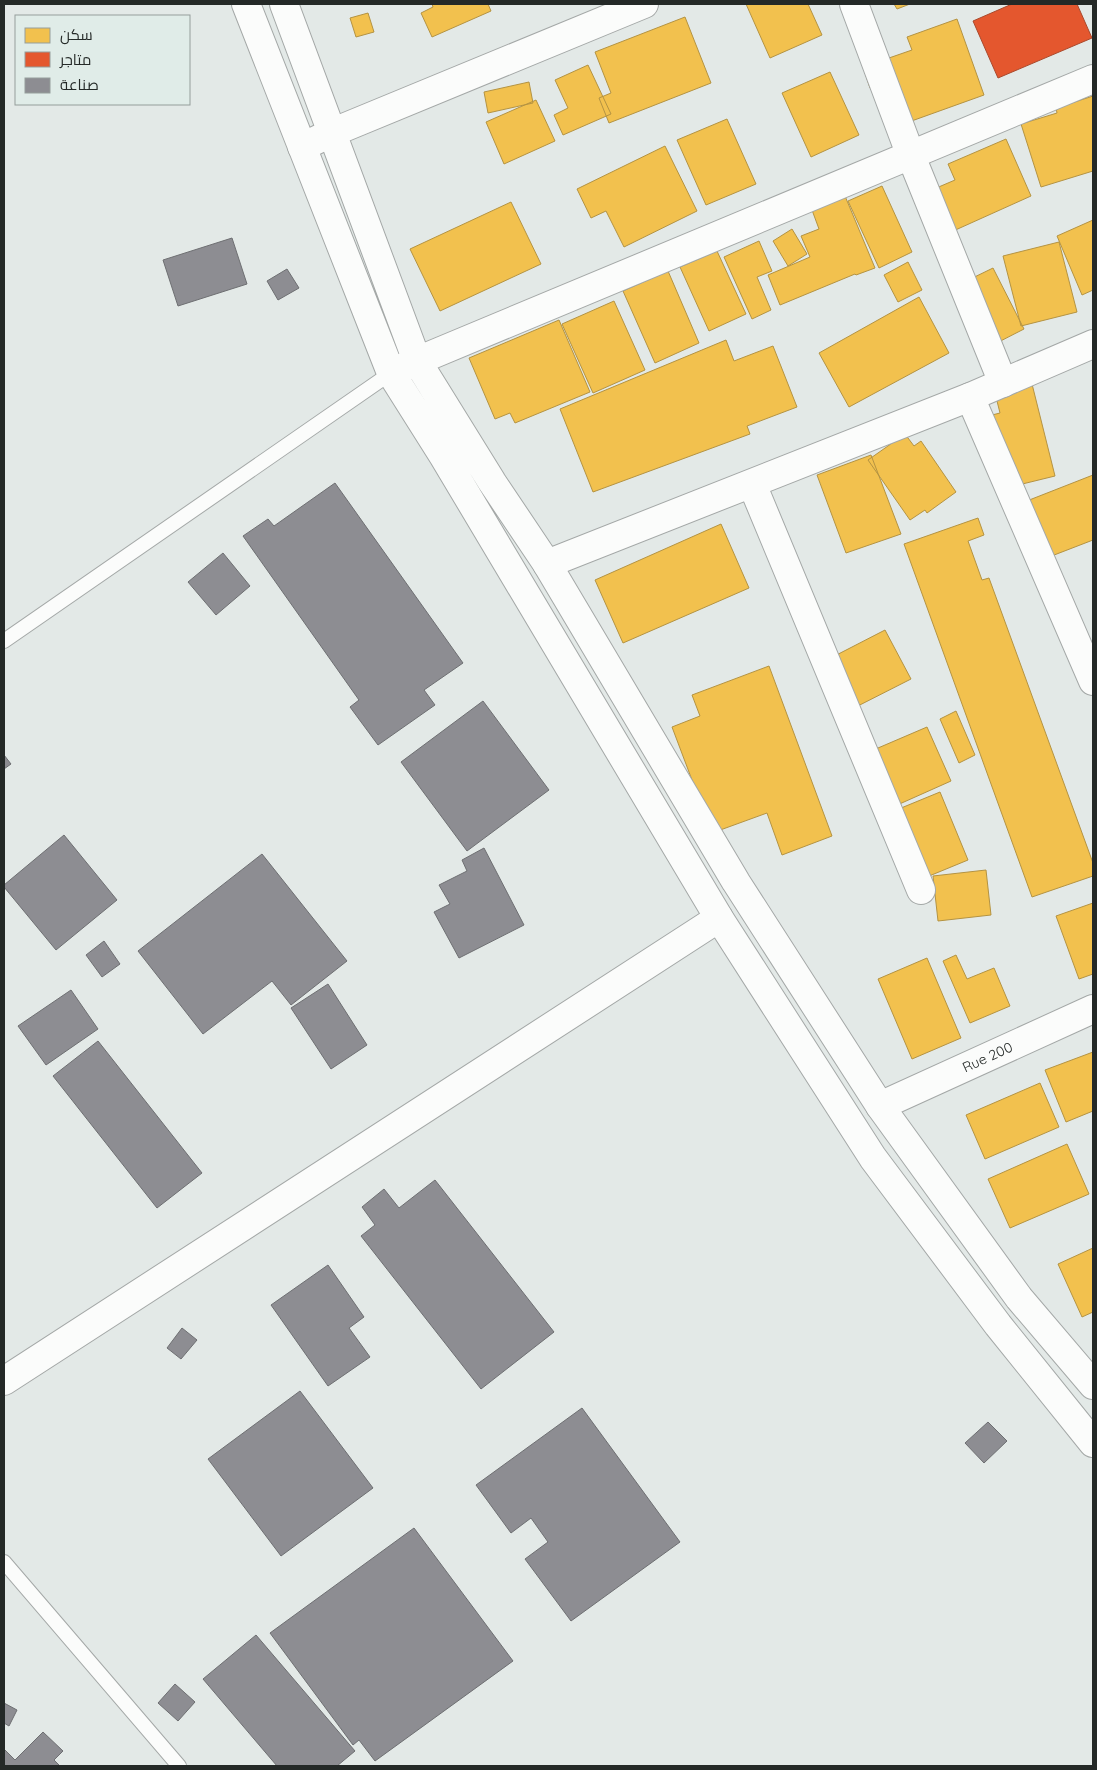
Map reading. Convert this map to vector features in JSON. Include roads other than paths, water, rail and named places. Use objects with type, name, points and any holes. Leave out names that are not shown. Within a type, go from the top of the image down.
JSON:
[{"type":"street","points":[[246,4],[391,373],[444,457],[719,918],[872,1158],[998,1325],[1093,1443]]},
{"type":"street","points":[[284,4],[417,361],[492,482],[547,564],[736,882],[880,1106],[1019,1298],[1093,1385]]},
{"type":"street","points":[[302,147],[331,133],[644,4]]},
{"type":"street","points":[[854,4],[911,156],[1003,383]]},
{"type":"street","points":[[391,373],[1093,79]]},
{"type":"street","points":[[547,564],[970,397],[1093,344]]},
{"type":"street","points":[[970,397],[1088,654],[1093,681]]},
{"type":"street","points":[[752,484],[921,890]]},
{"type":"street","points":[[4,1381],[719,918]]},
{"type":"street","name":"Rue 200","points":[[880,1106],[1093,1010]]},
{"type":"lane","points":[[4,641],[391,373]]},
{"type":"lane","points":[[4,1562],[179,1766]]}]
